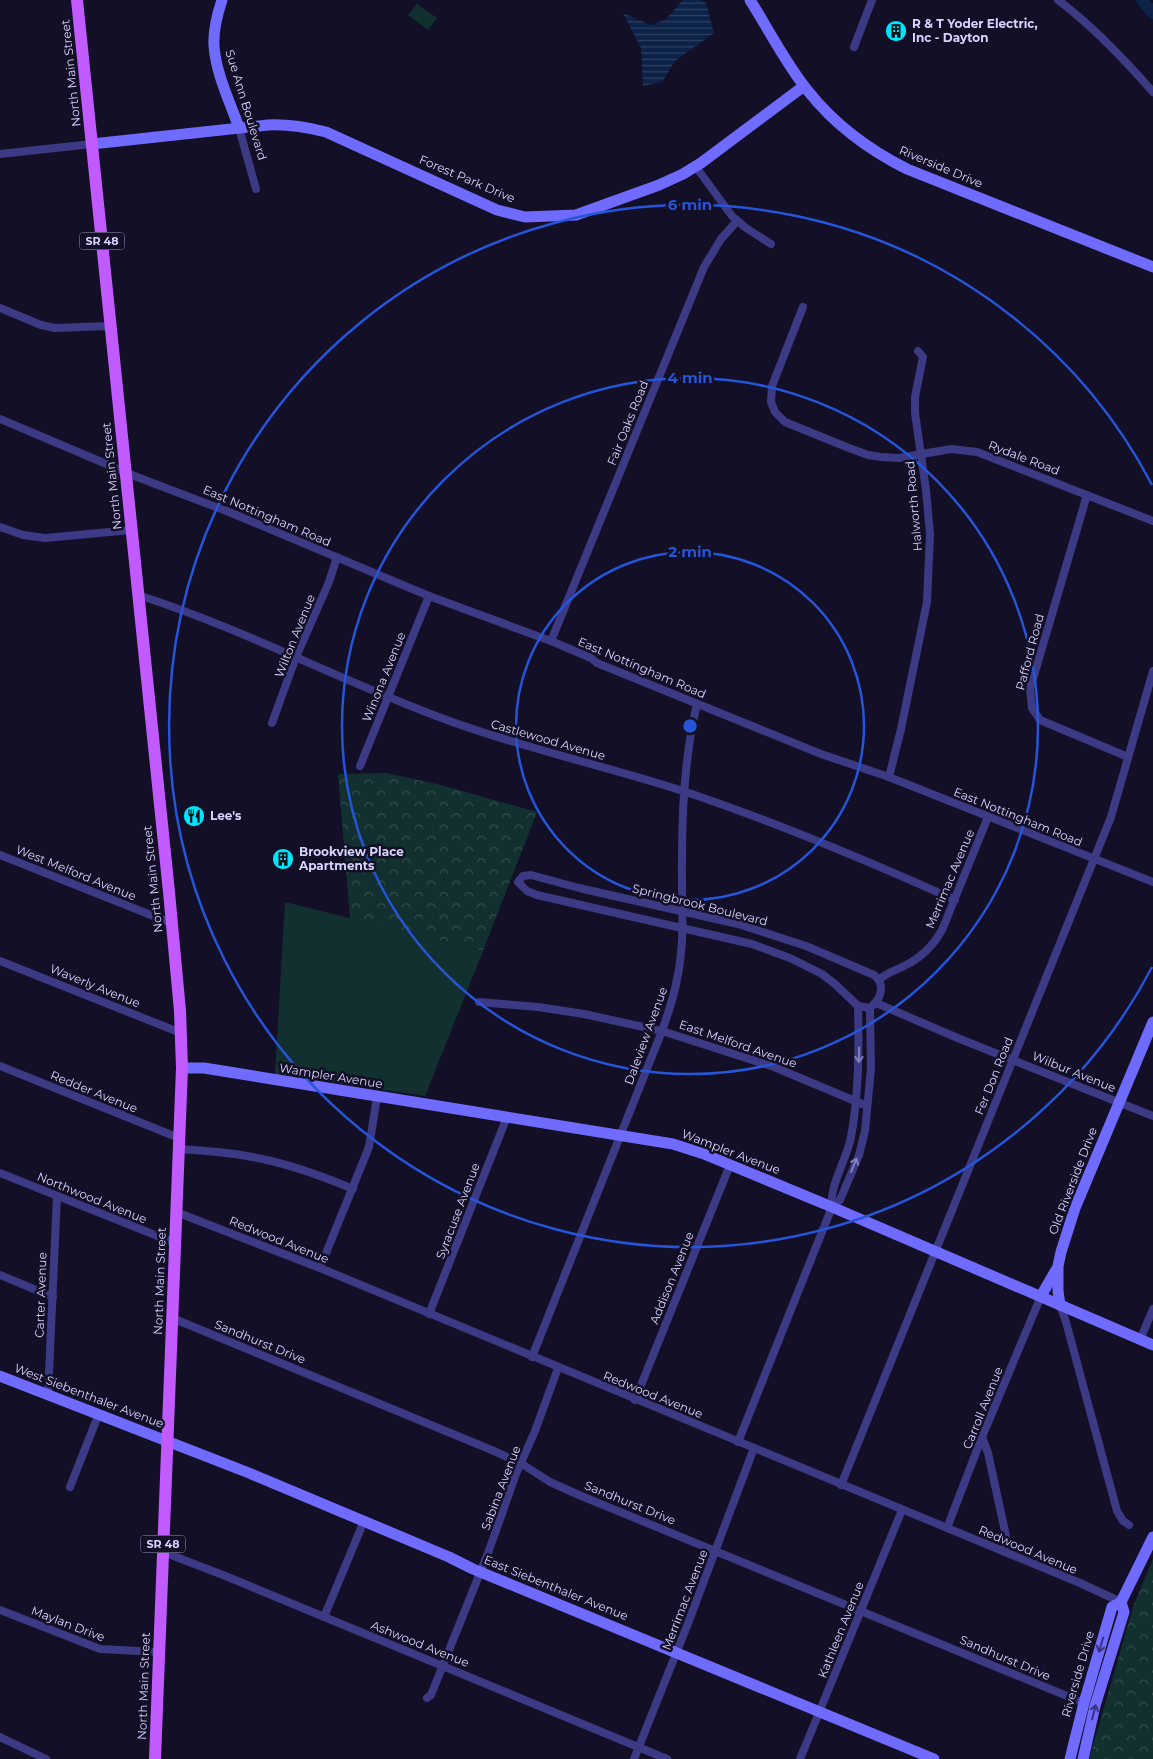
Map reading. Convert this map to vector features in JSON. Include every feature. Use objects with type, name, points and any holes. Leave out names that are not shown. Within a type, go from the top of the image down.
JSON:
[{"type":"main road","name":"North Main Street","points":[[77,0],[172,923],[181,1033],[182,1068],[155,1759]]},
{"type":"street","name":"Sue Ann Boulevard","points":[[222,0],[216,21],[214,47],[222,82],[239,128],[256,189]]},
{"type":"street","name":"Riverside Drive","points":[[750,0],[804,86],[821,107],[857,139],[907,169],[1153,268]]},
{"type":"street","points":[[854,47],[872,0]]},
{"type":"street","points":[[1058,0],[1106,42],[1153,92]]},
{"type":"street","name":"Forest Park Drive","points":[[92,144],[288,124],[326,132],[497,210],[524,218],[576,214],[659,185],[696,167],[804,86]]},
{"type":"street","points":[[0,154],[92,144]]},
{"type":"street","points":[[696,167],[726,209],[737,221],[771,244]]},
{"type":"street","name":"Fair Oaks Road","points":[[552,641],[704,267],[720,239],[737,221]]},
{"type":"street","name":"Rydale Road","points":[[803,307],[772,386],[770,396],[774,409],[780,418],[790,425],[868,455],[890,458],[952,449],[977,452],[1153,521]]},
{"type":"street","points":[[0,308],[41,325],[55,328],[110,326]]},
{"type":"street","name":"Halworth Road","points":[[889,777],[901,729],[927,602],[930,534],[915,413],[915,397],[922,357],[918,351]]},
{"type":"street","name":"East Nottingham Road","points":[[0,419],[429,596],[552,641],[597,663],[821,754],[889,777],[1153,882]]},
{"type":"street","name":"Pafford Road","points":[[1087,495],[1030,689],[1030,703],[1033,712],[1044,723],[1128,757]]},
{"type":"street","points":[[0,527],[23,536],[45,538],[131,530]]},
{"type":"street","name":"Wilton Avenue","points":[[272,723],[296,657],[329,582],[337,557]]},
{"type":"street","name":"Castlewood Avenue","points":[[138,595],[296,657],[387,698],[488,735],[684,792],[824,842],[955,900]]},
{"type":"street","name":"Winona Avenue","points":[[360,766],[429,596]]},
{"type":"street","name":"Fer Don Road","points":[[841,1485],[1116,801],[1153,671]]},
{"type":"street","name":"Daleview Avenue","points":[[532,1357],[662,1031],[678,979],[682,927],[684,792],[692,727],[697,704]]},
{"type":"street","name":"Merrimac Avenue","points":[[880,980],[885,974],[919,958],[928,950],[942,930],[988,817]]},
{"type":"street","name":"West Melford Avenue","points":[[0,855],[172,923]]},
{"type":"street","name":"Springbrook Boulevard","points":[[858,1006],[822,974],[790,958],[752,944],[537,895],[527,891],[518,882],[523,876],[531,875],[579,888],[738,924],[779,937],[874,975],[880,980]]},
{"type":"street","name":"Waverly Avenue","points":[[0,960],[181,1033]]},
{"type":"street","points":[[738,1442],[832,1207],[840,1200],[859,1155],[865,1131],[871,1068],[873,1005],[882,987],[880,980]]},
{"type":"street","name":"East Melford Avenue","points":[[479,1002],[538,1007],[584,1014],[662,1031],[699,1041],[774,1067],[867,1106]]},
{"type":"street","points":[[832,1207],[830,1198],[848,1150],[856,1102],[859,1057],[858,1006],[873,1005]]},
{"type":"street","name":"Wilbur Avenue","points":[[873,1005],[1153,1116]]},
{"type":"street","name":"Old Riverside Drive","points":[[1129,1525],[1123,1521],[1117,1511],[1060,1305],[1058,1266],[1075,1208],[1153,1022]]},
{"type":"street","name":"Redder Avenue","points":[[0,1066],[179,1144],[267,1160],[318,1175],[352,1189]]},
{"type":"street","name":"Wampler Avenue","points":[[182,1068],[204,1068],[673,1144],[704,1154],[832,1207],[1153,1345]]},
{"type":"street","points":[[320,1268],[370,1147],[377,1097]]},
{"type":"street","name":"Syracuse Avenue","points":[[429,1314],[507,1117]]},
{"type":"street","name":"Addison Avenue","points":[[635,1400],[730,1165]]},
{"type":"street","name":"Northwood Avenue","points":[[0,1173],[175,1243]]},
{"type":"street","name":"Carter Avenue","points":[[48,1396],[57,1196]]},
{"type":"street","name":"Redwood Avenue","points":[[176,1212],[320,1268],[1121,1602]]},
{"type":"street","points":[[1041,1296],[1058,1266]]},
{"type":"street","points":[[0,1275],[53,1297]]},
{"type":"street","name":"Carroll Avenue","points":[[947,1528],[982,1437],[1041,1296]]},
{"type":"street","points":[[1140,1340],[1153,1309]]},
{"type":"street","name":"Sandhurst Drive","points":[[172,1318],[485,1447],[522,1464],[550,1482],[1084,1703]]},
{"type":"street","name":"Sabina Avenue","points":[[427,1698],[431,1694],[480,1572],[558,1368]]},
{"type":"street","name":"West Siebenthaler Avenue","points":[[0,1376],[167,1442]]},
{"type":"street","points":[[70,1487],[98,1416]]},
{"type":"street","points":[[982,1437],[988,1453],[1006,1536],[1004,1552]]},
{"type":"street","name":"East Siebenthaler Avenue","points":[[167,1442],[364,1521],[450,1557],[480,1572],[934,1759]]},
{"type":"street","name":"Merrimac Avenue","points":[[634,1759],[677,1653],[754,1448]]},
{"type":"street","name":"Kathleen Avenue","points":[[800,1759],[902,1510]]},
{"type":"street","points":[[324,1617],[364,1521]]},
{"type":"street","name":"Riverside Drive","points":[[1070,1759],[1112,1607],[1121,1602],[1153,1537]]},
{"type":"street","name":"Ashwood Avenue","points":[[163,1552],[667,1759]]},
{"type":"street","name":"Riverside Drive","points":[[1083,1759],[1095,1706],[1124,1612],[1121,1602]]},
{"type":"street","name":"Maylan Drive","points":[[0,1610],[100,1649],[159,1652]]},
{"type":"street","points":[[0,1737],[46,1759]]},
{"type":"green space","points":[[417,4],[437,18],[428,30],[408,15]]},
{"type":"green space","points":[[386,773],[441,785],[537,812],[483,951],[350,918],[338,774]]},
{"type":"green space","points":[[285,902],[483,951],[425,1096],[275,1074]]},
{"type":"green space","points":[[1153,1559],[1153,1759],[1089,1759],[1134,1604]]},
{"type":"water","points":[[683,0],[700,0],[706,3],[714,33],[675,61],[662,82],[643,86],[641,48],[623,13],[651,25],[666,19]]},
{"type":"waterway","points":[[1142,0],[1153,13]]},
{"type":"place","name":"R & T Yoder Electric, Inc - Dayton","points":[[896,31]]},
{"type":"place","name":"Lee's","points":[[194,816]]},
{"type":"place","name":"Brookview Place Apartments","points":[[283,859]]}]
